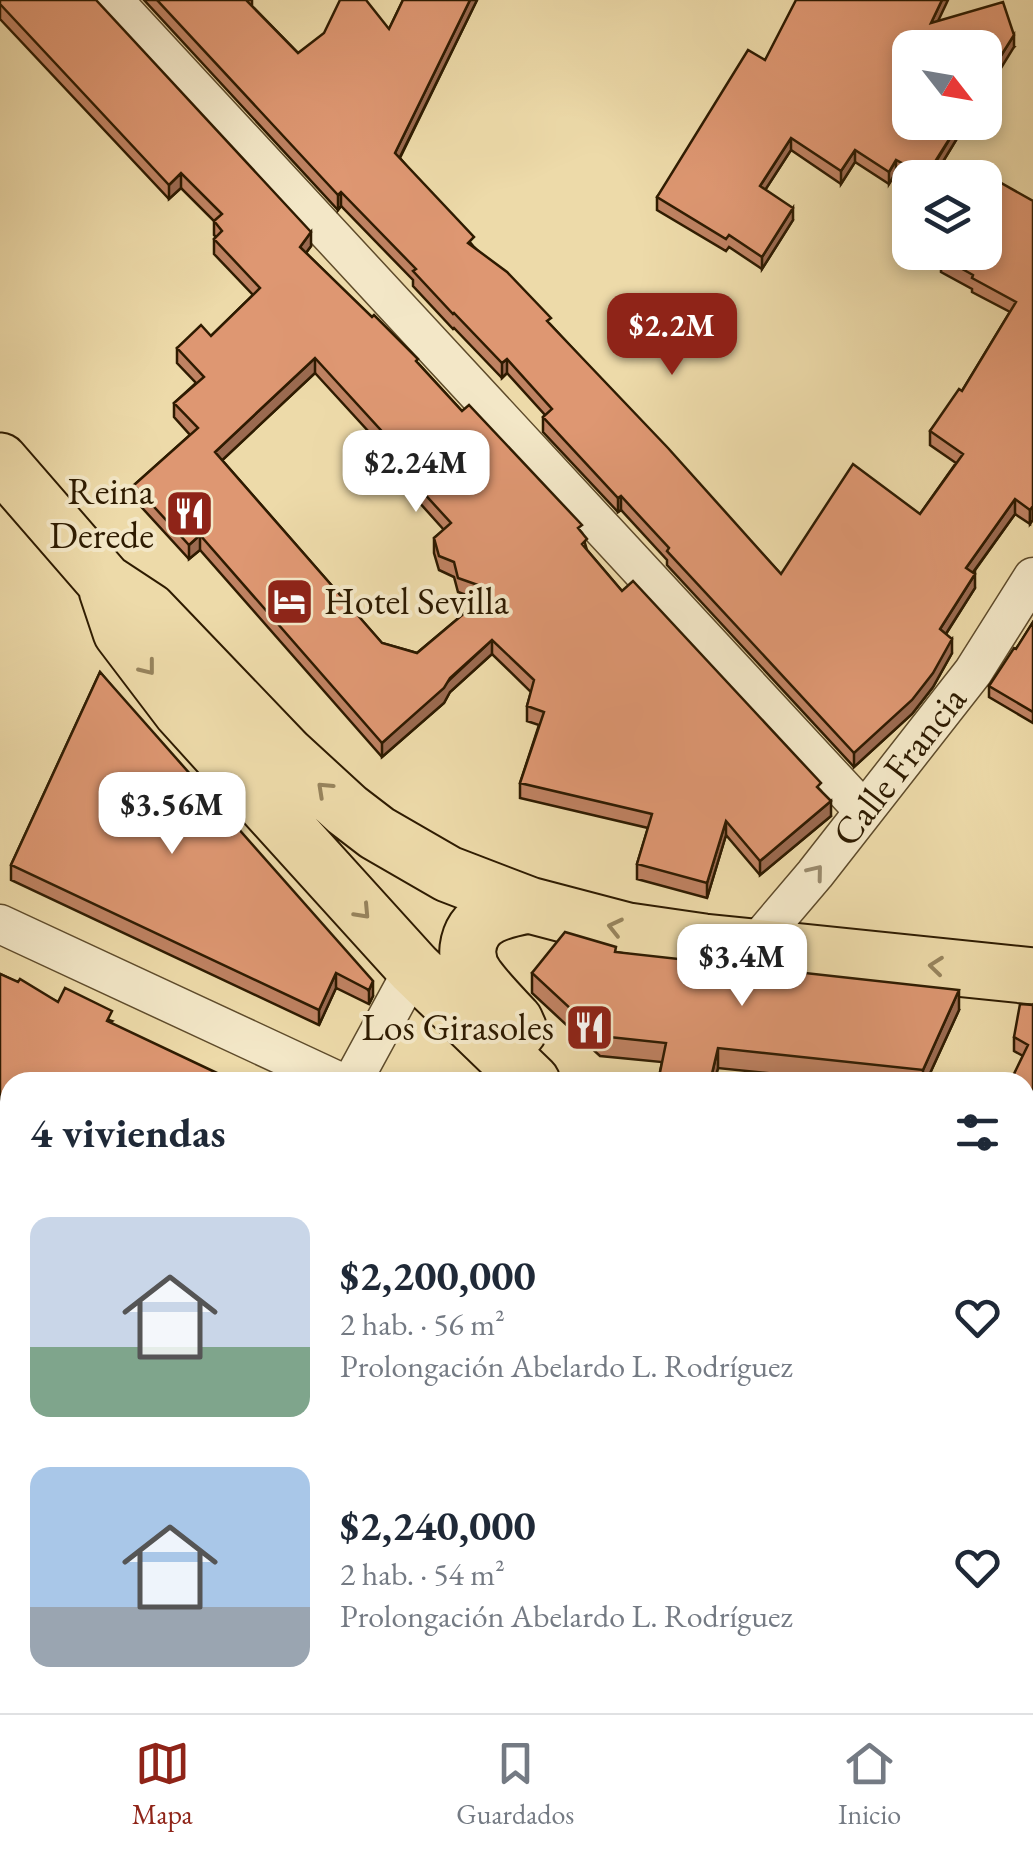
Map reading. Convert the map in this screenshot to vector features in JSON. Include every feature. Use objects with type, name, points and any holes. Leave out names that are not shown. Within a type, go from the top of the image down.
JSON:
[{"type":"main road","points":[[0,461],[105,582],[149,611],[286,754],[377,834],[448,874],[529,904],[628,931],[1033,976]]},
{"type":"main road","points":[[105,582],[120,632],[181,711],[414,968],[523,1072]]},
{"type":"main road","points":[[529,904],[484,918],[470,935],[467,957],[474,976],[514,1021],[526,1042],[532,1072]]},
{"type":"street","points":[[113,0],[864,811]]},
{"type":"street","name":"Calle Francia","points":[[753,947],[972,672],[1033,578]]},
{"type":"street","points":[[0,924],[318,1072]]},
{"type":"street","points":[[357,1072],[414,968]]},
{"type":"building","points":[[0,0],[96,0],[311,232],[300,247],[418,359],[462,411],[469,405],[582,525],[578,528],[587,539],[582,544],[622,591],[633,581],[821,783],[817,787],[831,801],[760,861],[726,821],[707,883],[637,864],[652,814],[520,783],[544,712],[527,706],[534,680],[492,640],[382,743],[200,535],[189,545],[134,485],[198,428],[174,403],[204,377],[177,348],[201,325],[211,336],[260,288],[214,239],[222,231],[214,221],[222,214],[181,173],[169,185]],"holes":[[[315,358],[409,461],[401,468],[451,523],[434,538],[439,556],[454,562],[458,578],[492,590],[417,653],[382,643],[215,452]]]},
{"type":"building","points":[[157,0],[248,0],[298,53],[324,33],[340,0],[366,0],[389,29],[403,0],[470,0],[395,153],[474,237],[468,243],[507,272],[551,318],[547,321],[781,574],[853,464],[920,514],[963,454],[930,431],[959,389],[962,391],[1016,302],[964,270],[1002,270],[1002,183],[1033,201],[1033,506],[1030,510],[1015,499],[966,568],[975,574],[940,629],[952,639],[912,700],[854,753],[621,496],[618,498],[543,417],[552,409],[507,359],[502,363],[341,192],[338,195]]},
{"type":"building","points":[[796,0],[942,0],[931,23],[1003,2],[1014,35],[1002,54],[1002,30],[892,30],[892,140],[949,140],[936,160],[892,160],[889,172],[855,150],[841,171],[791,138],[760,186],[793,208],[762,257],[657,197],[748,50],[765,60]]},
{"type":"building","points":[[1033,622],[1033,712],[989,686]]},
{"type":"building","points":[[100,672],[373,981],[369,990],[336,973],[319,1010],[11,865]]},
{"type":"building","points":[[565,932],[616,947],[615,952],[959,990],[923,1070],[718,1048],[712,1072],[660,1072],[666,1043],[600,1036],[532,973]]},
{"type":"building","points":[[0,974],[18,982],[20,979],[58,1002],[65,988],[112,1011],[107,1021],[215,1072],[0,1072]]},
{"type":"building","points":[[1020,1004],[1033,1005],[1033,1072],[1015,1072],[1028,1045],[1014,1037]]},
{"type":"place","name":"Reina Derede","points":[[189,513]]},
{"type":"place","name":"Hotel Sevilla","points":[[289,601]]},
{"type":"place","name":"Los Girasoles","points":[[589,1027]]}]
